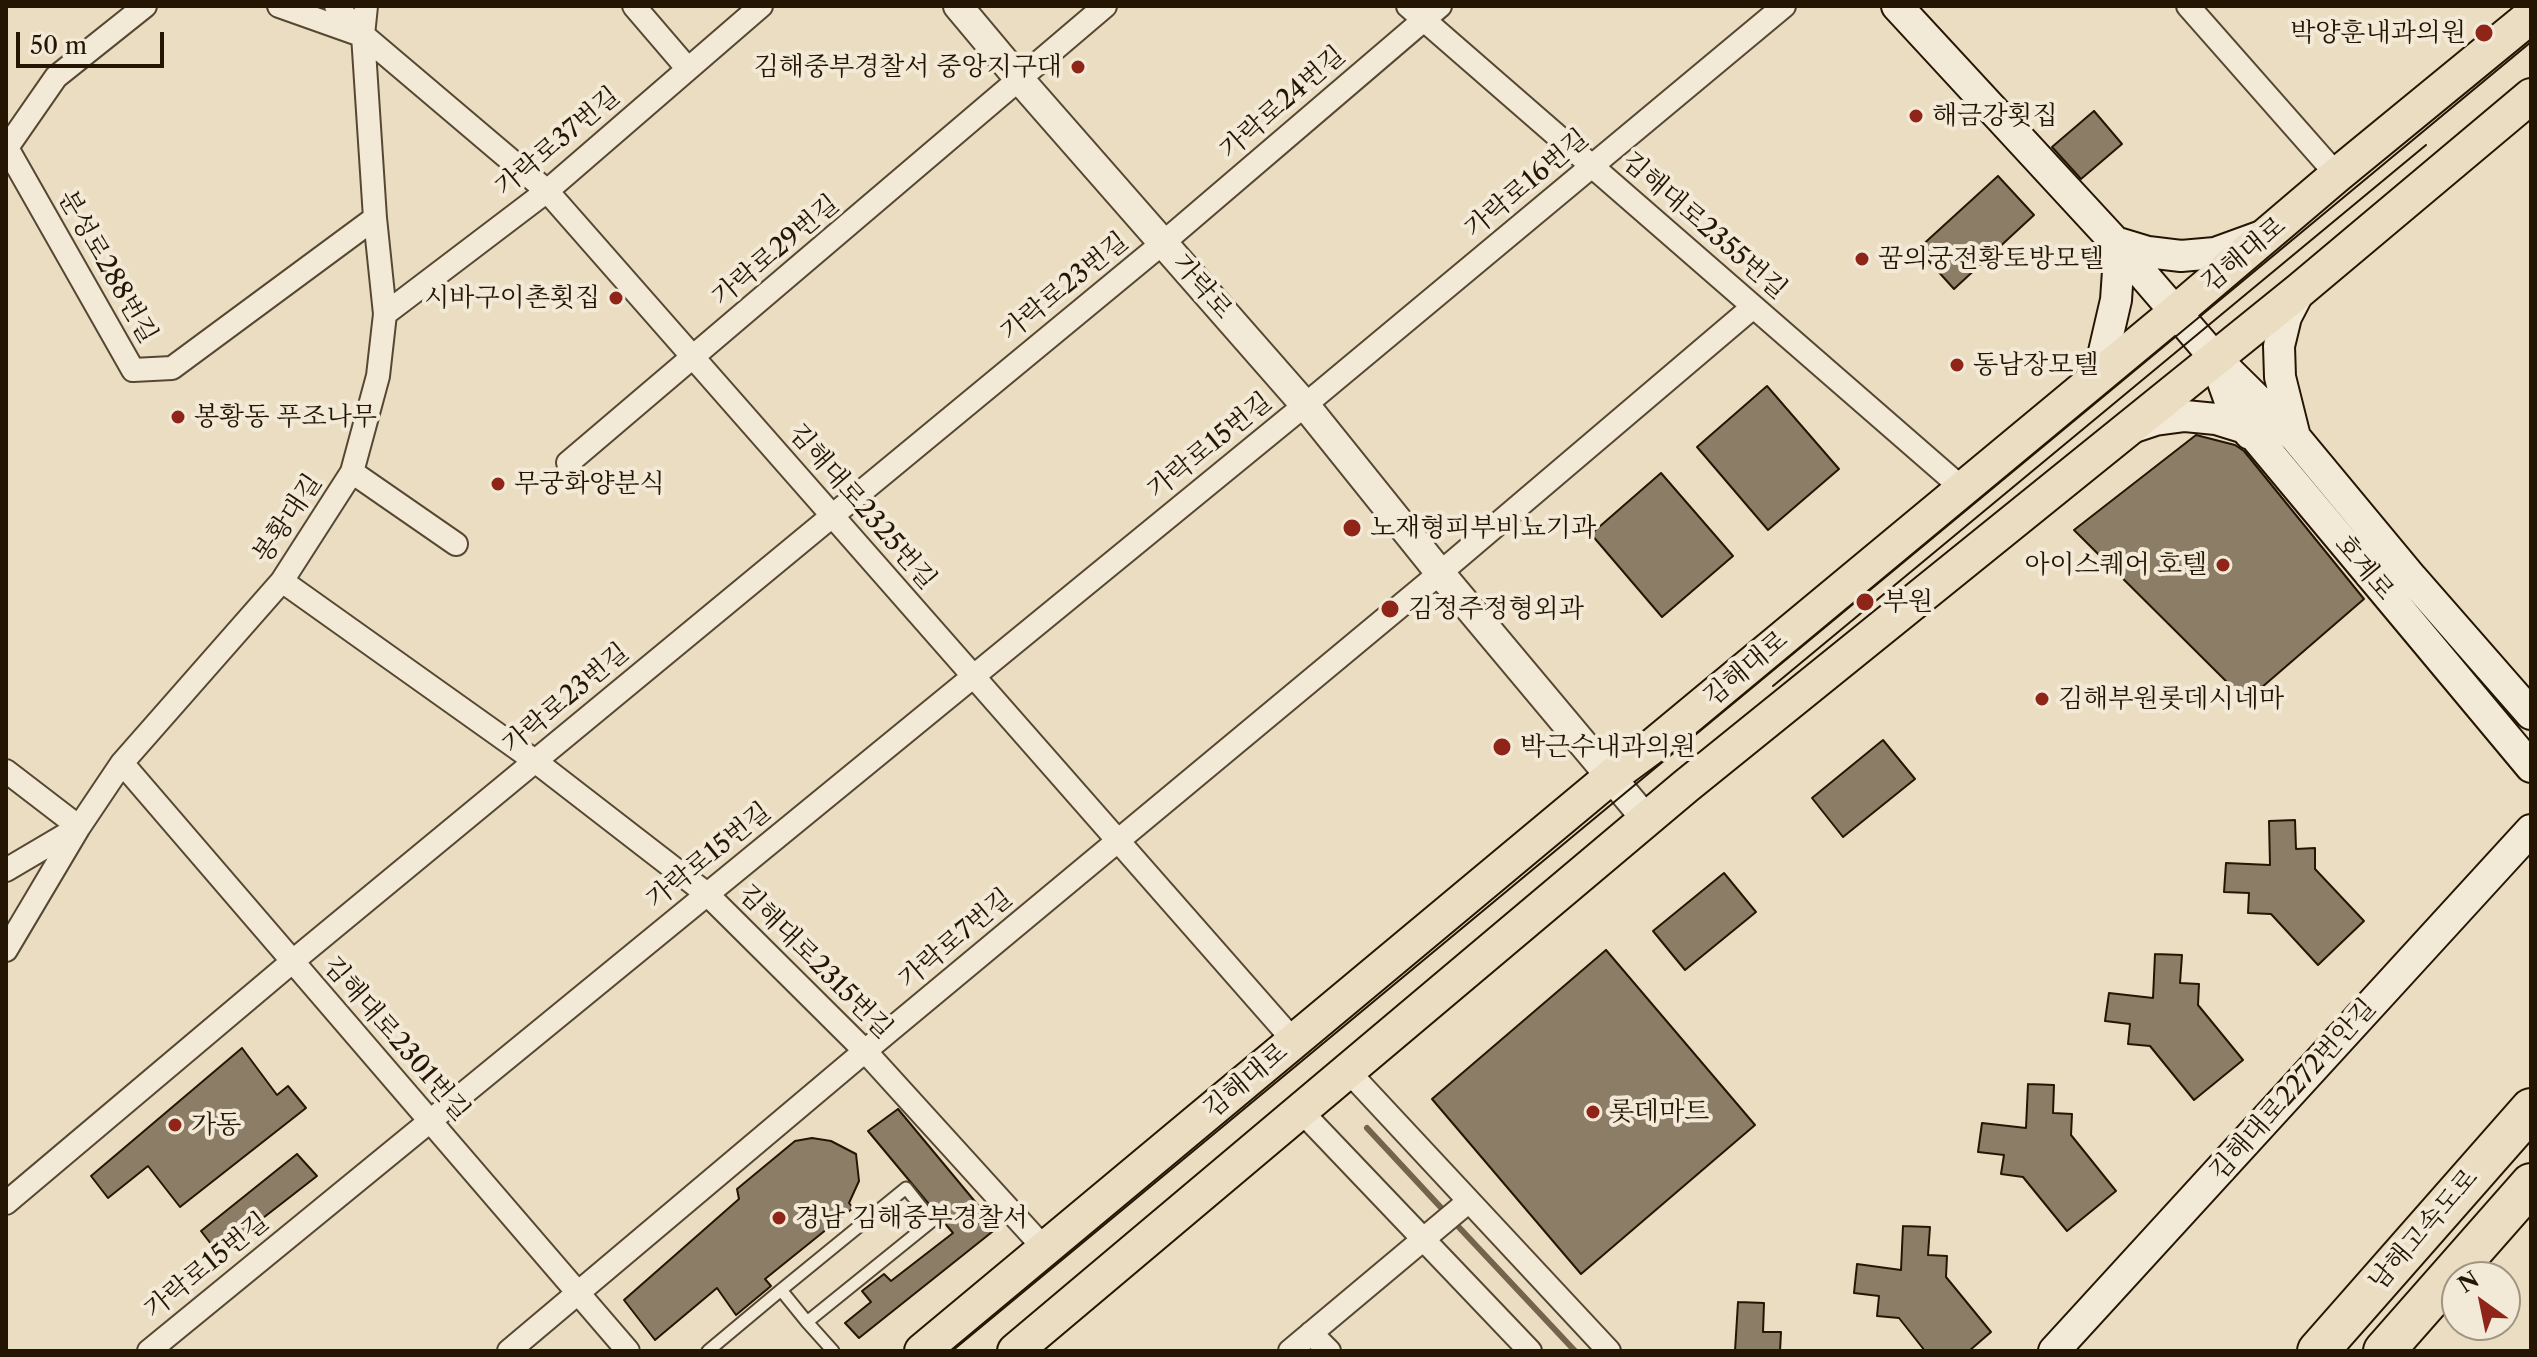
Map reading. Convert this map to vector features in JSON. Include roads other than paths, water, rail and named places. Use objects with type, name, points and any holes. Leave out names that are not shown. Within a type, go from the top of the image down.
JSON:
[{"type":"highway","name":"남해고속도로","points":[[2318,1351],[2531,1109]]},
{"type":"highway","name":"남해고속도로","points":[[2384,1351],[2531,1184]]},
{"type":"main road","name":"호계로","points":[[1897,6],[2115,242],[2215,358],[2295,437],[2531,714]]},
{"type":"main road","name":"김해대로","points":[[922,1351],[2531,16]]},
{"type":"main road","name":"김해대로","points":[[1015,1351],[1646,819],[2300,290],[2531,96]]},
{"type":"main road","points":[[2090,383],[2103,356],[2116,300],[2118,271],[2115,242],[2148,252],[2181,256],[2215,253],[2248,243],[2278,227]]},
{"type":"main road","points":[[2295,437],[2280,377],[2279,346],[2286,317],[2300,290]]},
{"type":"main road","name":"호계로","points":[[2215,358],[2233,410],[2531,767]]},
{"type":"main road","points":[[2126,430],[2155,420],[2185,416],[2216,419],[2245,428],[2265,448]]},
{"type":"main road","name":"김해대로2272번안길","points":[[2054,1351],[2531,830]]},
{"type":"street","points":[[7,149],[56,77],[145,6]]},
{"type":"street","points":[[279,6],[363,35]]},
{"type":"street","points":[[336,6],[363,35]]},
{"type":"street","name":"봉황대길","points":[[6,950],[79,827],[122,763],[282,581],[352,472],[378,376],[385,314],[375,218],[363,35],[366,6]]},
{"type":"street","points":[[634,6],[688,69]]},
{"type":"street","name":"가락로37번길","points":[[385,314],[547,191],[761,6]]},
{"type":"street","name":"가락로","points":[[958,6],[1305,405],[1440,573],[1646,819]]},
{"type":"street","name":"가락로29번길","points":[[568,463],[1105,6]]},
{"type":"street","name":"가락로16번길","points":[[1305,405],[1784,6]]},
{"type":"street","points":[[2188,6],[2337,175]]},
{"type":"street","name":"김해대로2355번길","points":[[1424,11],[1593,166],[1963,489]]},
{"type":"street","name":"가락로24번길","points":[[1164,242],[1424,11]]},
{"type":"street","name":"김해대로2325번길","points":[[363,35],[547,191],[1294,1041]]},
{"type":"street","name":"분성로288번길","points":[[7,149],[133,370],[172,368],[375,218]]},
{"type":"street","name":"가락로23번길","points":[[6,1203],[293,961],[1164,242]]},
{"type":"street","points":[[1440,573],[1753,307]]},
{"type":"street","name":"가락로15번길","points":[[149,1351],[1305,405]]},
{"type":"street","points":[[352,472],[456,544]]},
{"type":"street","name":"가락로7번길","points":[[509,1351],[1440,573]]},
{"type":"street","name":"김해대로2315번길","points":[[282,581],[535,761],[707,894],[865,1051],[1044,1248]]},
{"type":"street","name":"김해대로2301번길","points":[[122,763],[628,1351]]},
{"type":"street","points":[[6,771],[79,827],[6,870]]},
{"type":"street","points":[[1348,1071],[1456,1212],[1609,1351]]},
{"type":"street","points":[[1301,1111],[1530,1351]]},
{"type":"street","points":[[1290,1351],[1456,1212]]},
{"type":"street","points":[[1311,1333],[1329,1351]]},
{"type":"lane","points":[[708,1351],[906,1188],[932,1221],[807,1322]]},
{"type":"lane","points":[[781,1290],[833,1351]]},
{"type":"waterway","points":[[1367,1128],[1446,1213]]},
{"type":"waterway","points":[[1454,1222],[1575,1351]]},
{"type":"tram line","points":[[952,1351],[2531,42]]},
{"type":"tram line","points":[[1773,686],[2426,145]]},
{"type":"place","name":"박양훈내과의원","points":[[2484,33]]},
{"type":"place","name":"김해중부경찰서 중앙지구대","points":[[1078,67]]},
{"type":"place","name":"해금강횟집","points":[[1916,116]]},
{"type":"place","name":"꿈의궁전황토방모텔","points":[[1862,259]]},
{"type":"place","name":"시바구이촌횟집","points":[[616,298]]},
{"type":"place","name":"동남장모텔","points":[[1957,365]]},
{"type":"place","name":"봉황동 푸조나무","points":[[178,417]]},
{"type":"place","name":"무궁화양분식","points":[[498,484]]},
{"type":"place","name":"노재형피부비뇨기과","points":[[1352,528]]},
{"type":"place","name":"아이스퀘어 호텔","points":[[2223,565]]},
{"type":"place","name":"부원","points":[[1865,602]]},
{"type":"place","name":"김정주정형외과","points":[[1390,609]]},
{"type":"place","name":"김해부원롯데시네마","points":[[2042,699]]},
{"type":"place","name":"박근수내과의원","points":[[1502,747]]},
{"type":"place","name":"롯데마트","points":[[1593,1112]]},
{"type":"place","name":"가동","points":[[175,1125]]},
{"type":"place","name":"경남 김해중부경찰서","points":[[779,1218]]}]
